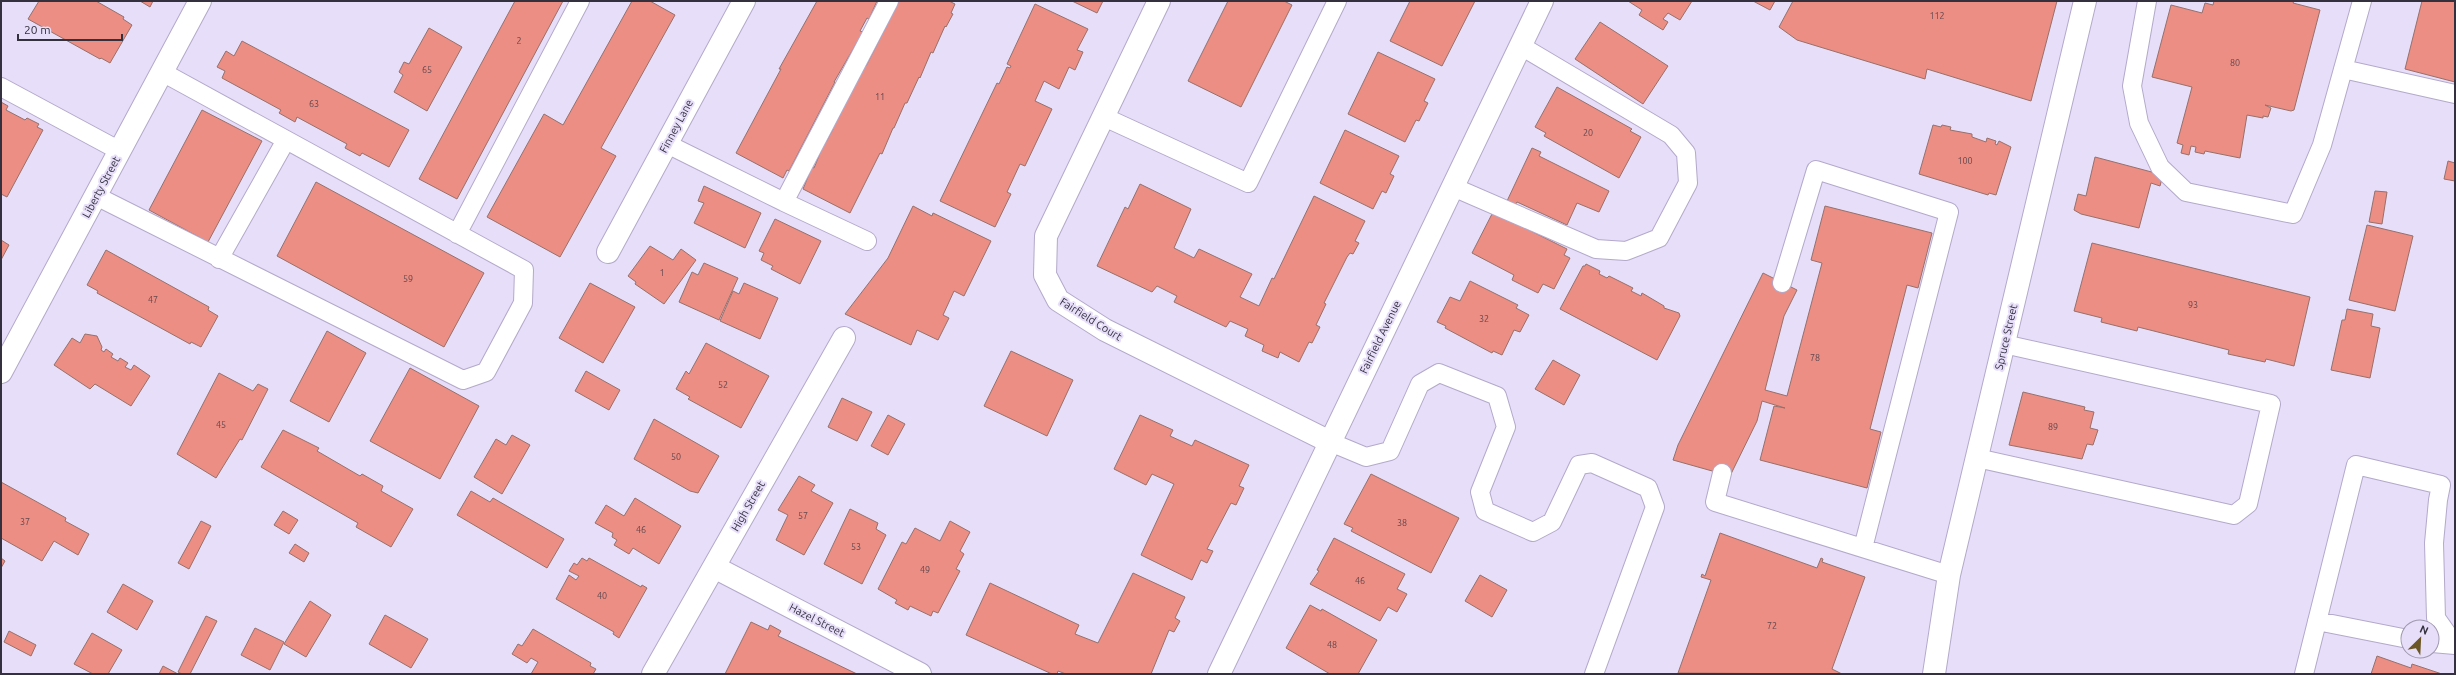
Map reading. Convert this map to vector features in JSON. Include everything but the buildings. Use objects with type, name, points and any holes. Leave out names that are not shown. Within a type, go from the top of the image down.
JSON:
[{"type":"street","name":"Liberty Street","points":[[4,358],[96,196],[200,1]]},
{"type":"street","name":"Finney Lane","points":[[608,252],[744,1]]},
{"type":"street","name":"Fairfield Court","points":[[1159,1],[1046,236],[1045,275],[1058,300],[1105,330],[1330,442]]},
{"type":"street","name":"Fairfield Avenue","points":[[1219,674],[1542,1]]},
{"type":"street","name":"Spruce Street","points":[[1934,674],[1949,575],[2085,1]]},
{"type":"street","name":"High Street","points":[[653,674],[844,338]]},
{"type":"street","name":"Hazel Street","points":[[714,567],[920,674]]},
{"type":"lane","points":[[457,234],[580,1]]},
{"type":"lane","points":[[784,202],[889,1]]},
{"type":"lane","points":[[1104,117],[1248,182],[1337,1]]},
{"type":"lane","points":[[2147,1],[2132,86],[2139,123],[2160,167],[2186,192],[2293,214],[2322,145],[2362,1]]},
{"type":"lane","points":[[1453,187],[1596,249],[1626,251],[1659,238],[1688,183],[1686,153],[1671,135],[1521,46]]},
{"type":"lane","points":[[2343,69],[2455,94]]},
{"type":"lane","points":[[96,196],[463,380],[486,372],[523,303],[524,270],[162,72]]},
{"type":"lane","points":[[1,87],[120,151]]},
{"type":"lane","points":[[219,259],[286,140]]},
{"type":"lane","points":[[667,144],[867,241]]},
{"type":"lane","points":[[1782,283],[1816,170],[1949,212],[1863,548]]},
{"type":"lane","points":[[1977,458],[2234,515],[2248,504],[2271,404],[2004,344]]},
{"type":"lane","points":[[1330,442],[1366,457],[1390,451],[1420,384],[1439,373],[1497,396],[1506,427],[1480,492],[1485,511],[1533,532],[1552,522],[1579,465],[1592,463],[1648,488],[1655,507],[1594,674]]},
{"type":"lane","points":[[2304,674],[2356,465],[2441,485],[2434,543],[2436,618],[2455,645]]},
{"type":"lane","points":[[1722,473],[1715,502],[1949,575]]},
{"type":"lane","points":[[2317,621],[2400,637]]},
{"type":"lane","points":[[2440,644],[2455,645]]}]
